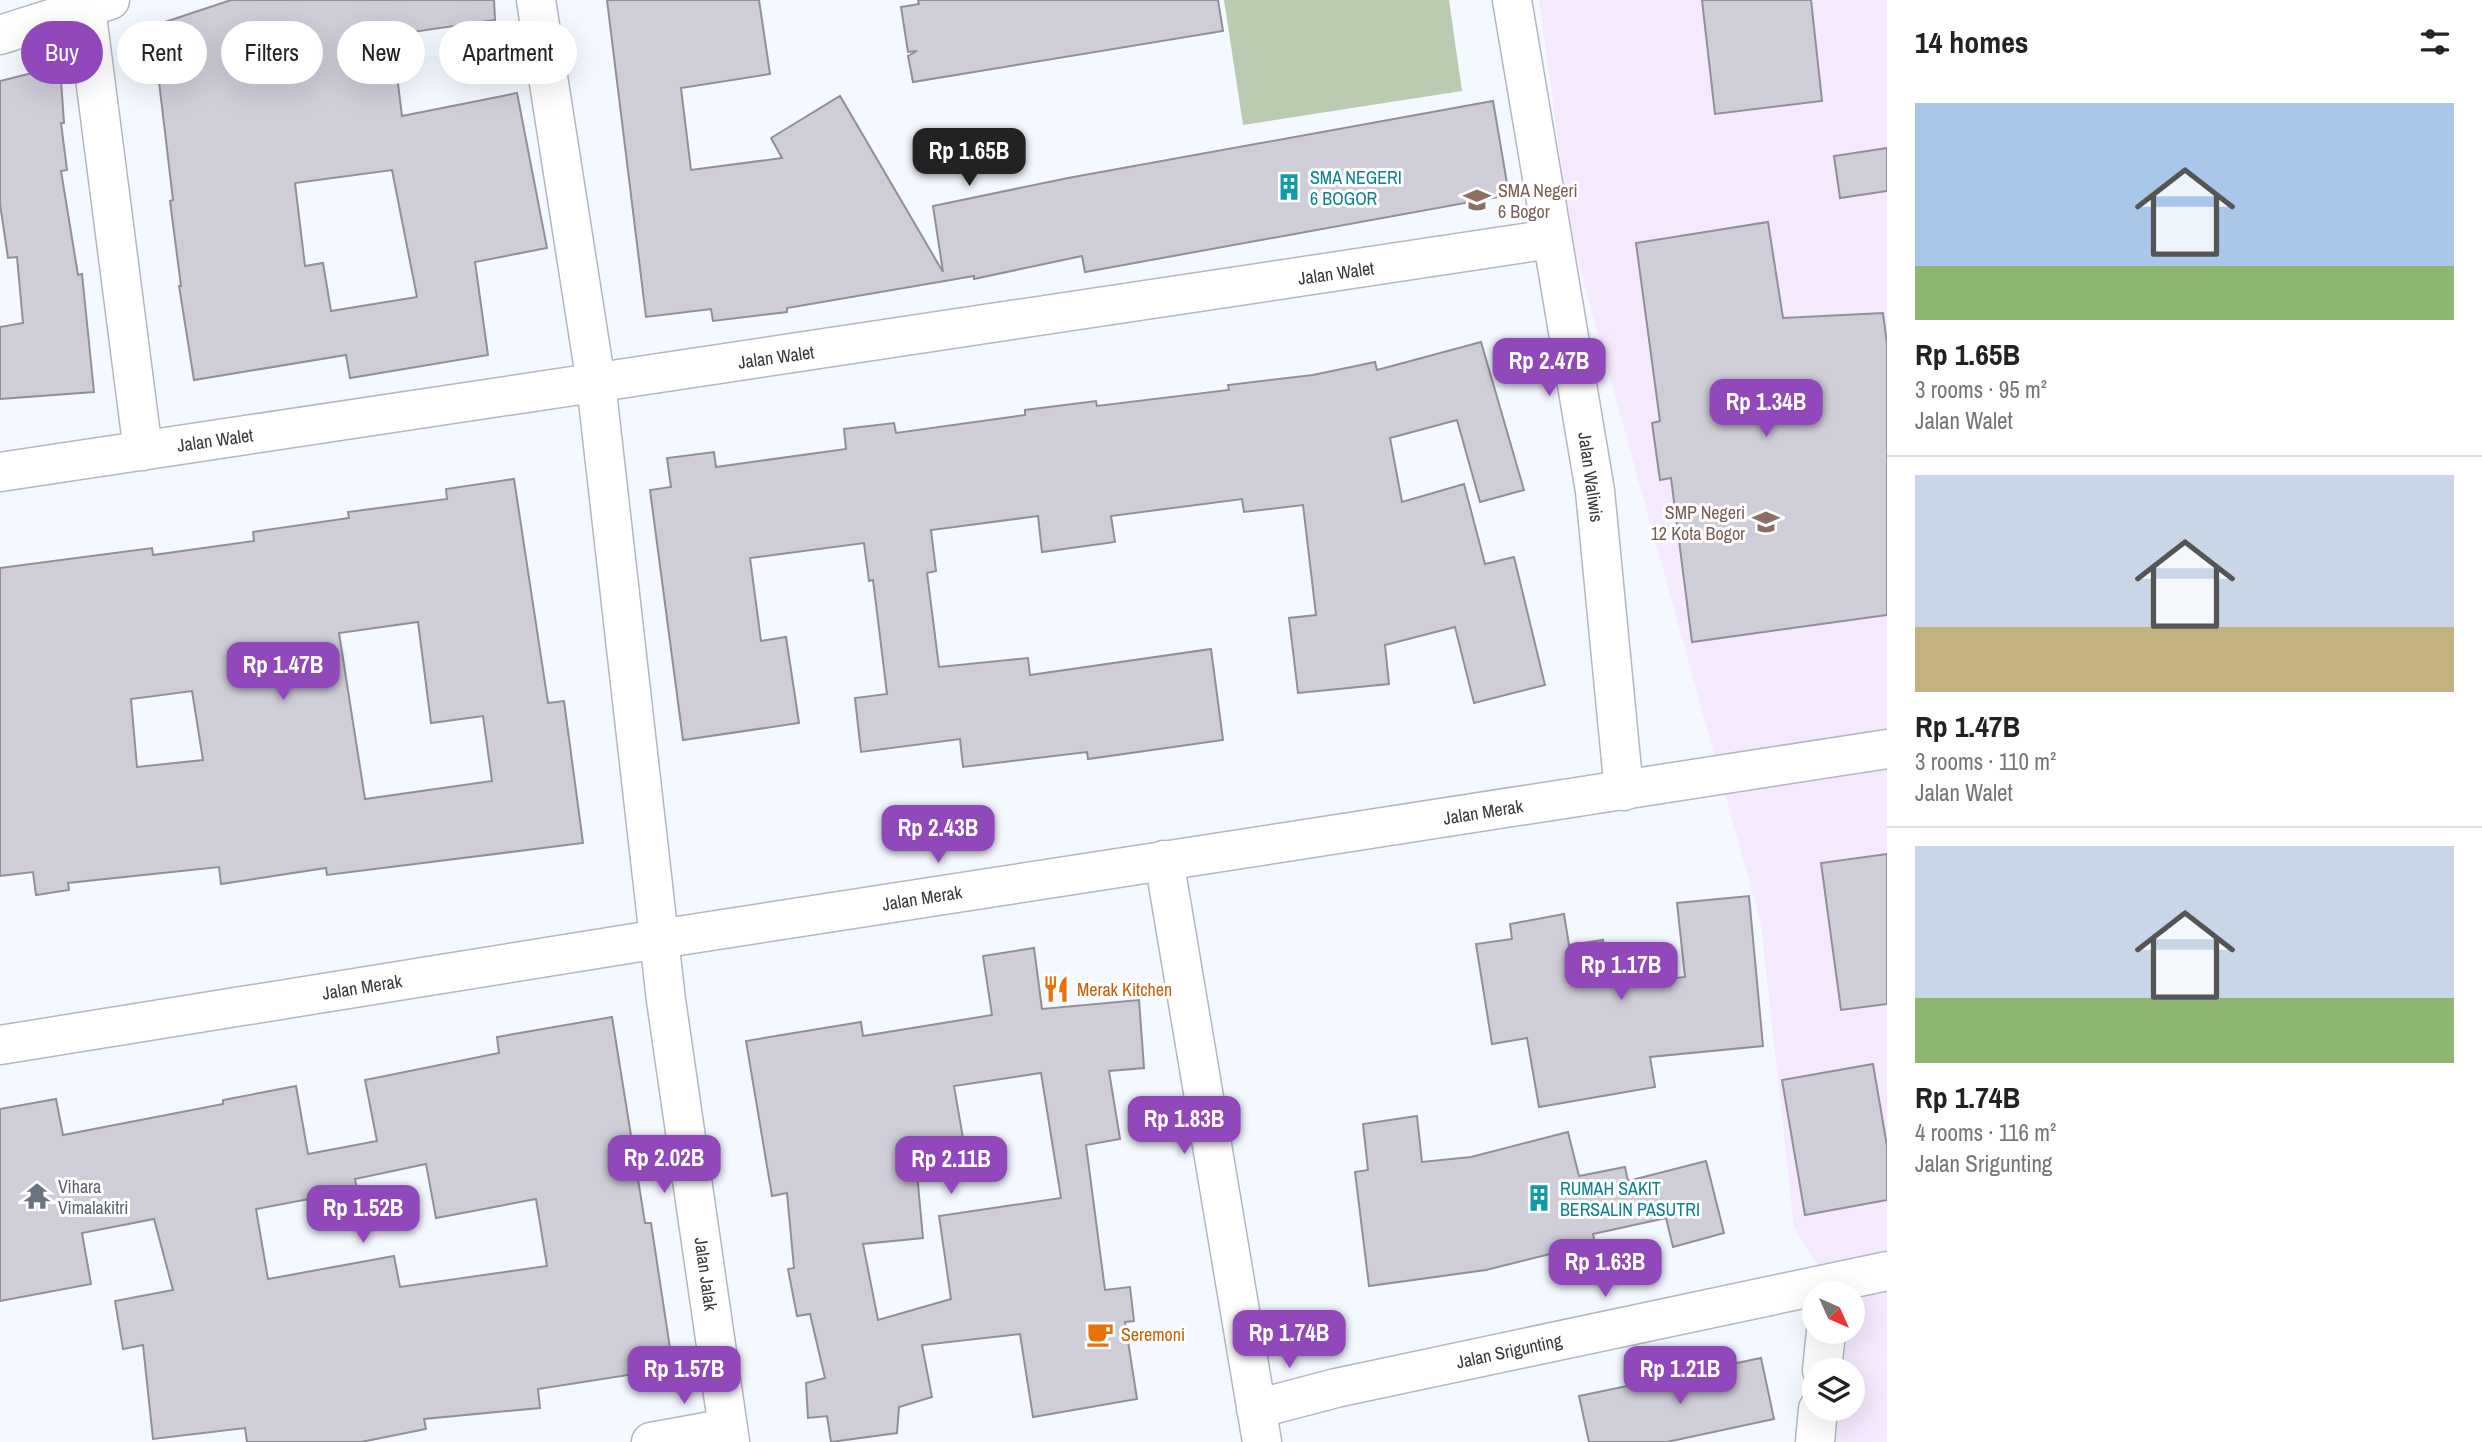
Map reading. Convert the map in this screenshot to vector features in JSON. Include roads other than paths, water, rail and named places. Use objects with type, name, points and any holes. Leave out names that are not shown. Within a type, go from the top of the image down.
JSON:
[{"type":"street","name":"Jalan Jalak","points":[[536,0],[596,383],[659,939],[729,1435]]},
{"type":"street","name":"Jalan Waliwis","points":[[1512,0],[1595,491],[1624,791]]},
{"type":"street","points":[[0,35],[98,4],[143,451]]},
{"type":"street","name":"Jalan Walet","points":[[0,472],[1551,239]]},
{"type":"street","name":"Jalan Merak","points":[[0,1045],[659,939],[1887,749]]},
{"type":"street","points":[[1164,860],[1259,1425]]},
{"type":"street","name":"Jalan Srigunting","points":[[1851,1281],[1887,1271]]},
{"type":"street","name":"Jalan Srigunting","points":[[1259,1425],[1336,1388],[1802,1293]]},
{"type":"street","points":[[1815,1442],[1817,1421]]},
{"type":"street","points":[[651,1442],[729,1435]]},
{"type":"place","name":"SMA NEGERI 6 BOGOR","points":[[1289,187]]},
{"type":"place","name":"SMA Negeri 6 Bogor","points":[[1477,200]]},
{"type":"place","name":"SMP Negeri 12 Kota Bogor","points":[[1766,522]]},
{"type":"place","name":"Merak Kitchen","points":[[1056,989]]},
{"type":"place","name":"Vihara Vimalakitri","points":[[37,1196]]},
{"type":"place","name":"RUMAH SAKIT BERSALIN PASUTRI","points":[[1539,1198]]},
{"type":"place","name":"Seremoni","points":[[1100,1334]]}]
